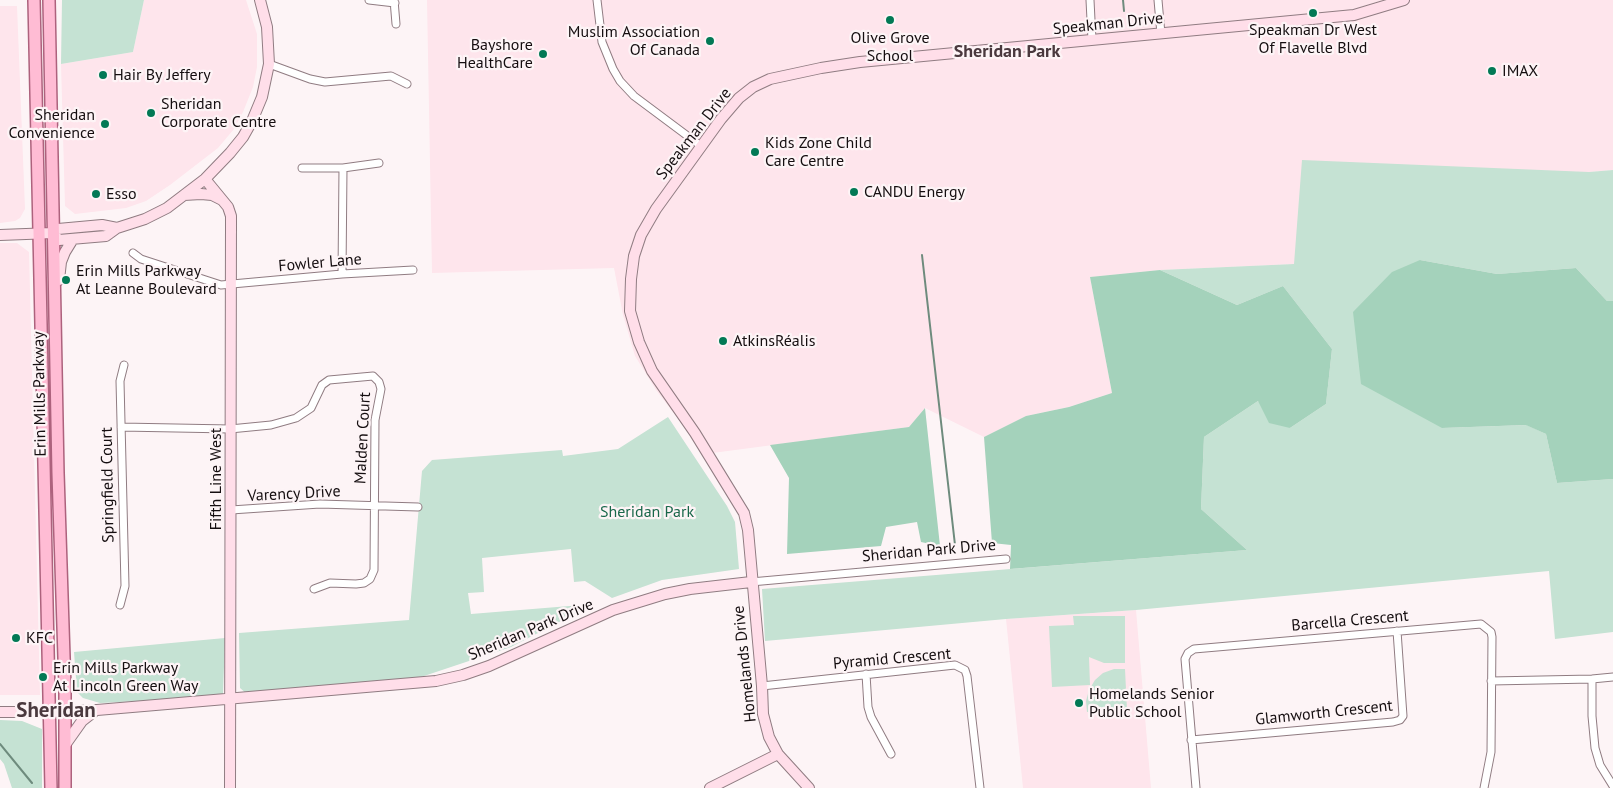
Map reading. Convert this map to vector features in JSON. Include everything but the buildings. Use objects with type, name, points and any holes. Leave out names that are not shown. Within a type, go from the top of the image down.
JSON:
[{"type":"main road","name":"Erin Mills Parkway","points":[[34,0],[51,788]]},
{"type":"main road","name":"Erin Mills Parkway","points":[[49,0],[52,233],[65,688],[65,788]]},
{"type":"street","points":[[52,233],[59,240],[106,236],[117,228],[145,220],[167,208],[205,179],[230,153],[243,137],[252,121],[262,97],[269,64],[267,27],[260,0]]},
{"type":"street","points":[[368,0],[394,1],[396,24]]},
{"type":"street","points":[[597,0],[602,42],[620,81],[634,96],[669,120],[701,146]]},
{"type":"street","points":[[1090,0],[1092,40]]},
{"type":"street","points":[[1158,0],[1161,34]]},
{"type":"street","name":"Speakman Drive","points":[[751,582],[748,530],[744,512],[695,433],[652,371],[639,342],[630,311],[634,256],[641,235],[656,209],[701,146],[739,98],[753,87],[770,79],[814,69],[860,62],[1354,15],[1404,0]]},
{"type":"street","points":[[269,64],[310,79],[325,82],[391,76],[407,84]]},
{"type":"street","points":[[302,168],[342,168],[379,163]]},
{"type":"street","points":[[342,168],[342,274]]},
{"type":"street","name":"Fifth Line West","points":[[205,179],[223,200],[232,216],[230,285],[230,788]]},
{"type":"street","points":[[184,195],[207,194],[223,200]]},
{"type":"street","points":[[0,234],[52,233],[58,228],[102,225],[117,228]]},
{"type":"street","points":[[55,300],[60,292],[59,269],[61,262],[64,252],[73,239]]},
{"type":"street","name":"Fowler Lane","points":[[133,253],[141,259],[220,285],[342,274],[413,270]]},
{"type":"street","name":"Springfield Court","points":[[120,605],[125,586],[120,381],[124,365]]},
{"type":"street","name":"Malden Court","points":[[230,429],[271,426],[296,418],[311,408],[322,385],[329,380],[373,376],[379,382],[381,389],[375,420],[374,570],[370,580],[356,584],[330,583],[314,590]]},
{"type":"street","points":[[121,427],[230,429]]},
{"type":"street","name":"Varency Drive","points":[[231,510],[320,504],[418,507]]},
{"type":"street","name":"Sheridan Park Drive","points":[[0,712],[97,710],[408,684],[436,680],[463,675],[489,666],[614,610],[665,594],[751,582],[1006,559]]},
{"type":"street","name":"Homelands Drive","points":[[751,582],[762,686],[763,714],[769,737],[778,754],[810,788]]},
{"type":"street","name":"Barcella Crescent","points":[[1196,788],[1185,659],[1188,653],[1194,649],[1481,624],[1491,632],[1492,637],[1491,752],[1484,788]]},
{"type":"street","name":"Glamworth Crescent","points":[[1191,740],[1400,720],[1403,716],[1397,631]]},
{"type":"street","name":"Pyramid Crescent","points":[[762,686],[955,665],[965,670],[967,676],[980,788]]},
{"type":"street","points":[[866,674],[868,707],[871,717],[891,754]]},
{"type":"street","points":[[1491,681],[1613,678]]},
{"type":"street","points":[[1592,679],[1594,748],[1600,765],[1613,786]]},
{"type":"street","points":[[65,745],[82,721],[97,710]]},
{"type":"street","points":[[710,788],[778,754]]},
{"type":"shaded area","name":"Sheridan Corporate Centre","points":[[144,0],[246,0],[257,34],[257,67],[253,87],[234,129],[218,148],[170,185],[146,201],[126,208],[75,214],[65,206],[61,64],[133,52]]},
{"type":"shaded area","points":[[427,0],[1613,0],[1613,170],[1589,172],[1295,264],[1160,270],[1090,277],[1112,393],[1069,407],[1026,416],[984,437],[925,408],[909,427],[705,454],[656,390],[635,356],[623,315],[614,268],[432,273]]},
{"type":"shaded area","points":[[0,6],[17,6],[25,209],[20,218],[15,221],[0,223]]},
{"type":"shaded area","points":[[0,243],[17,243],[29,252],[40,695],[0,695]]},
{"type":"shaded area","name":"Homelands Senior Public School","points":[[1136,610],[1151,788],[1023,788],[1006,619]]},
{"type":"green space","points":[[62,0],[144,0],[133,52],[61,64]]},
{"type":"green space","points":[[1302,160],[1589,172],[1613,170],[1613,301],[1607,301],[1576,268],[1497,274],[1420,260],[1442,428],[1527,425],[1546,434],[1557,483],[1613,479],[1613,632],[1555,639],[1549,571],[1136,610],[1006,619],[765,641],[762,589],[1247,550],[1201,509],[1204,437],[1258,401],[1290,428],[1326,404],[1332,349],[1283,286],[1237,305],[1160,270],[1294,264]]},
{"type":"green space","points":[[1420,260],[1497,274],[1576,268],[1607,301],[1613,301],[1613,479],[1557,483],[1546,434],[1526,425],[1442,428],[1361,384],[1353,312],[1392,272]]},
{"type":"green space","points":[[1160,270],[1237,305],[1283,286],[1332,349],[1326,404],[1290,428],[1269,423],[1258,401],[1204,437],[1201,509],[1247,550],[1010,569],[1011,545],[992,543],[984,437],[1026,416],[1069,407],[1112,393],[1090,277]]},
{"type":"green space","points":[[925,408],[940,546],[921,542],[917,522],[886,527],[881,546],[787,554],[789,478],[770,445],[909,427]]},
{"type":"green space","points":[[668,417],[727,506],[735,522],[739,569],[662,580],[612,598],[585,581],[574,582],[571,549],[482,558],[484,592],[468,593],[471,614],[594,604],[511,647],[421,677],[383,683],[247,694],[240,688],[239,633],[409,620],[422,471],[432,460],[562,450],[563,456],[618,449]]},
{"type":"green space","points":[[1073,616],[1125,616],[1125,663],[1104,663],[1089,657],[1090,685],[1052,687],[1049,626],[1074,625]]},
{"type":"green space","points":[[225,638],[223,694],[218,697],[100,703],[83,698],[77,692],[74,652]]},
{"type":"green space","points":[[1114,669],[1125,669],[1127,710],[1087,712],[1086,701],[1089,690],[1095,680],[1103,673]]},
{"type":"green space","points":[[0,720],[22,721],[42,729],[42,788],[12,788],[4,764],[0,759]]},
{"type":"waterway","points":[[1123,0],[1124,11]]},
{"type":"waterway","points":[[922,255],[955,545]]},
{"type":"waterway","points":[[0,744],[32,783]]},
{"type":"place","name":"Speakman Dr West Of Flavelle Blvd","points":[[1313,13]]},
{"type":"place","name":"Olive Grove School","points":[[890,20]]},
{"type":"place","name":"Muslim Association Of Canada","points":[[710,41]]},
{"type":"place","name":"Bayshore HealthCare","points":[[543,54]]},
{"type":"place","name":"IMAX","points":[[1492,71]]},
{"type":"place","name":"Hair By Jeffery","points":[[103,75]]},
{"type":"place","name":"Sheridan Corporate Centre","points":[[151,113]]},
{"type":"place","name":"Sheridan Convenience","points":[[105,124]]},
{"type":"place","name":"Kids Zone Child Care Centre","points":[[755,152]]},
{"type":"place","name":"CANDU Energy","points":[[854,192]]},
{"type":"place","name":"Esso","points":[[96,194]]},
{"type":"place","name":"Erin Mills Parkway At Leanne Boulevard","points":[[66,280]]},
{"type":"place","name":"AtkinsRéalis","points":[[723,341]]},
{"type":"place","name":"KFC","points":[[16,638]]},
{"type":"place","name":"Erin Mills Parkway At Lincoln Green Way","points":[[43,677]]},
{"type":"place","name":"Homelands Senior Public School","points":[[1079,703]]},
{"type":"district","name":"Sheridan Park","points":[[1007,52]]},
{"type":"district","name":"Sheridan","points":[[56,711]]}]
